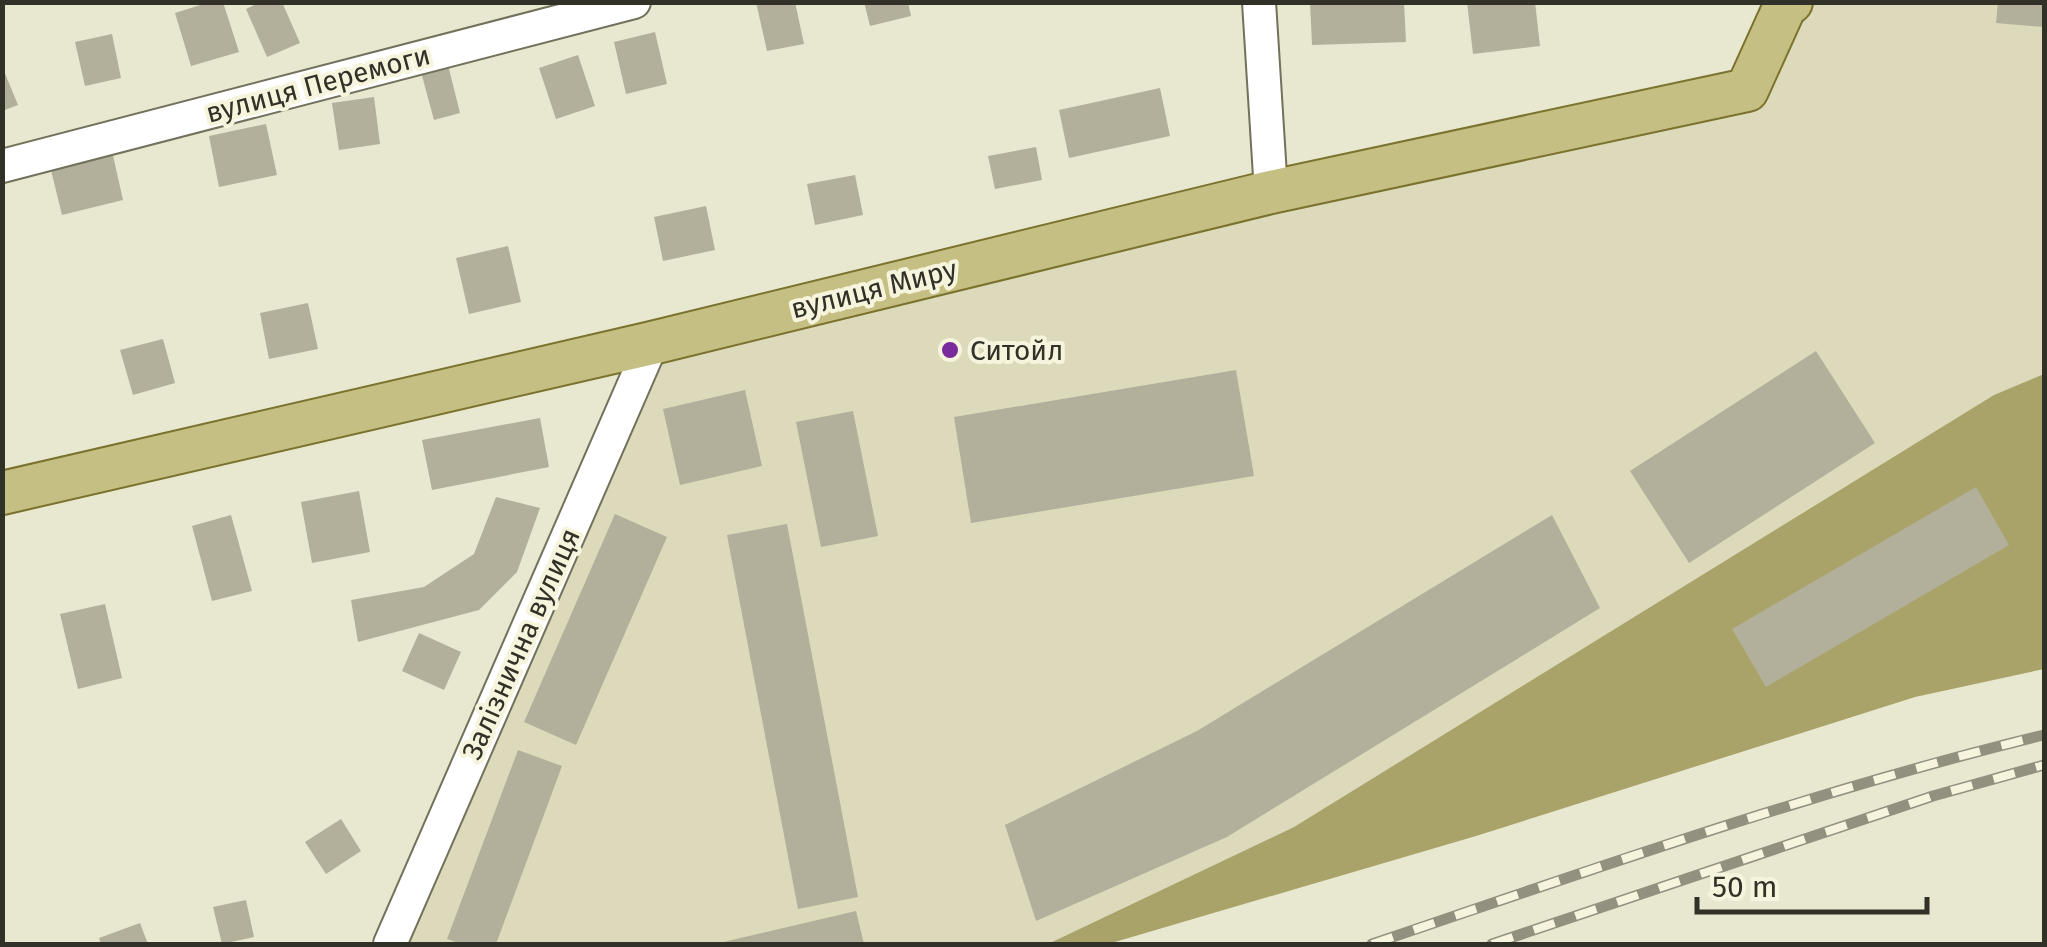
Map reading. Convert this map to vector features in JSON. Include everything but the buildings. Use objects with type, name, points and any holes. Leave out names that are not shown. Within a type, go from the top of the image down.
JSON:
[{"type":"main road","name":"вулиця Миру","points":[[2,493],[652,344],[1271,192],[1747,90],[1787,4]]},
{"type":"street","name":"вулиця Перемоги","points":[[2,166],[634,2]]},
{"type":"street","points":[[1259,2],[1271,192]]},
{"type":"street","name":"Залізнична вулиця","points":[[390,944],[652,344]]},
{"type":"shaded area","points":[[1786,3],[2044,3],[2044,374],[1994,396],[1294,827],[1048,944],[390,944],[652,343],[1746,90]]},
{"type":"shaded area","points":[[2044,374],[2044,669],[1915,697],[1476,836],[1108,944],[1048,944],[1294,827],[1994,395]]},
{"type":"railway","points":[[1372,944],[1790,806],[2044,735]]},
{"type":"railway","points":[[1492,944],[1933,796],[2044,765]]},
{"type":"place","name":"Ситойл","points":[[950,350]]}]
